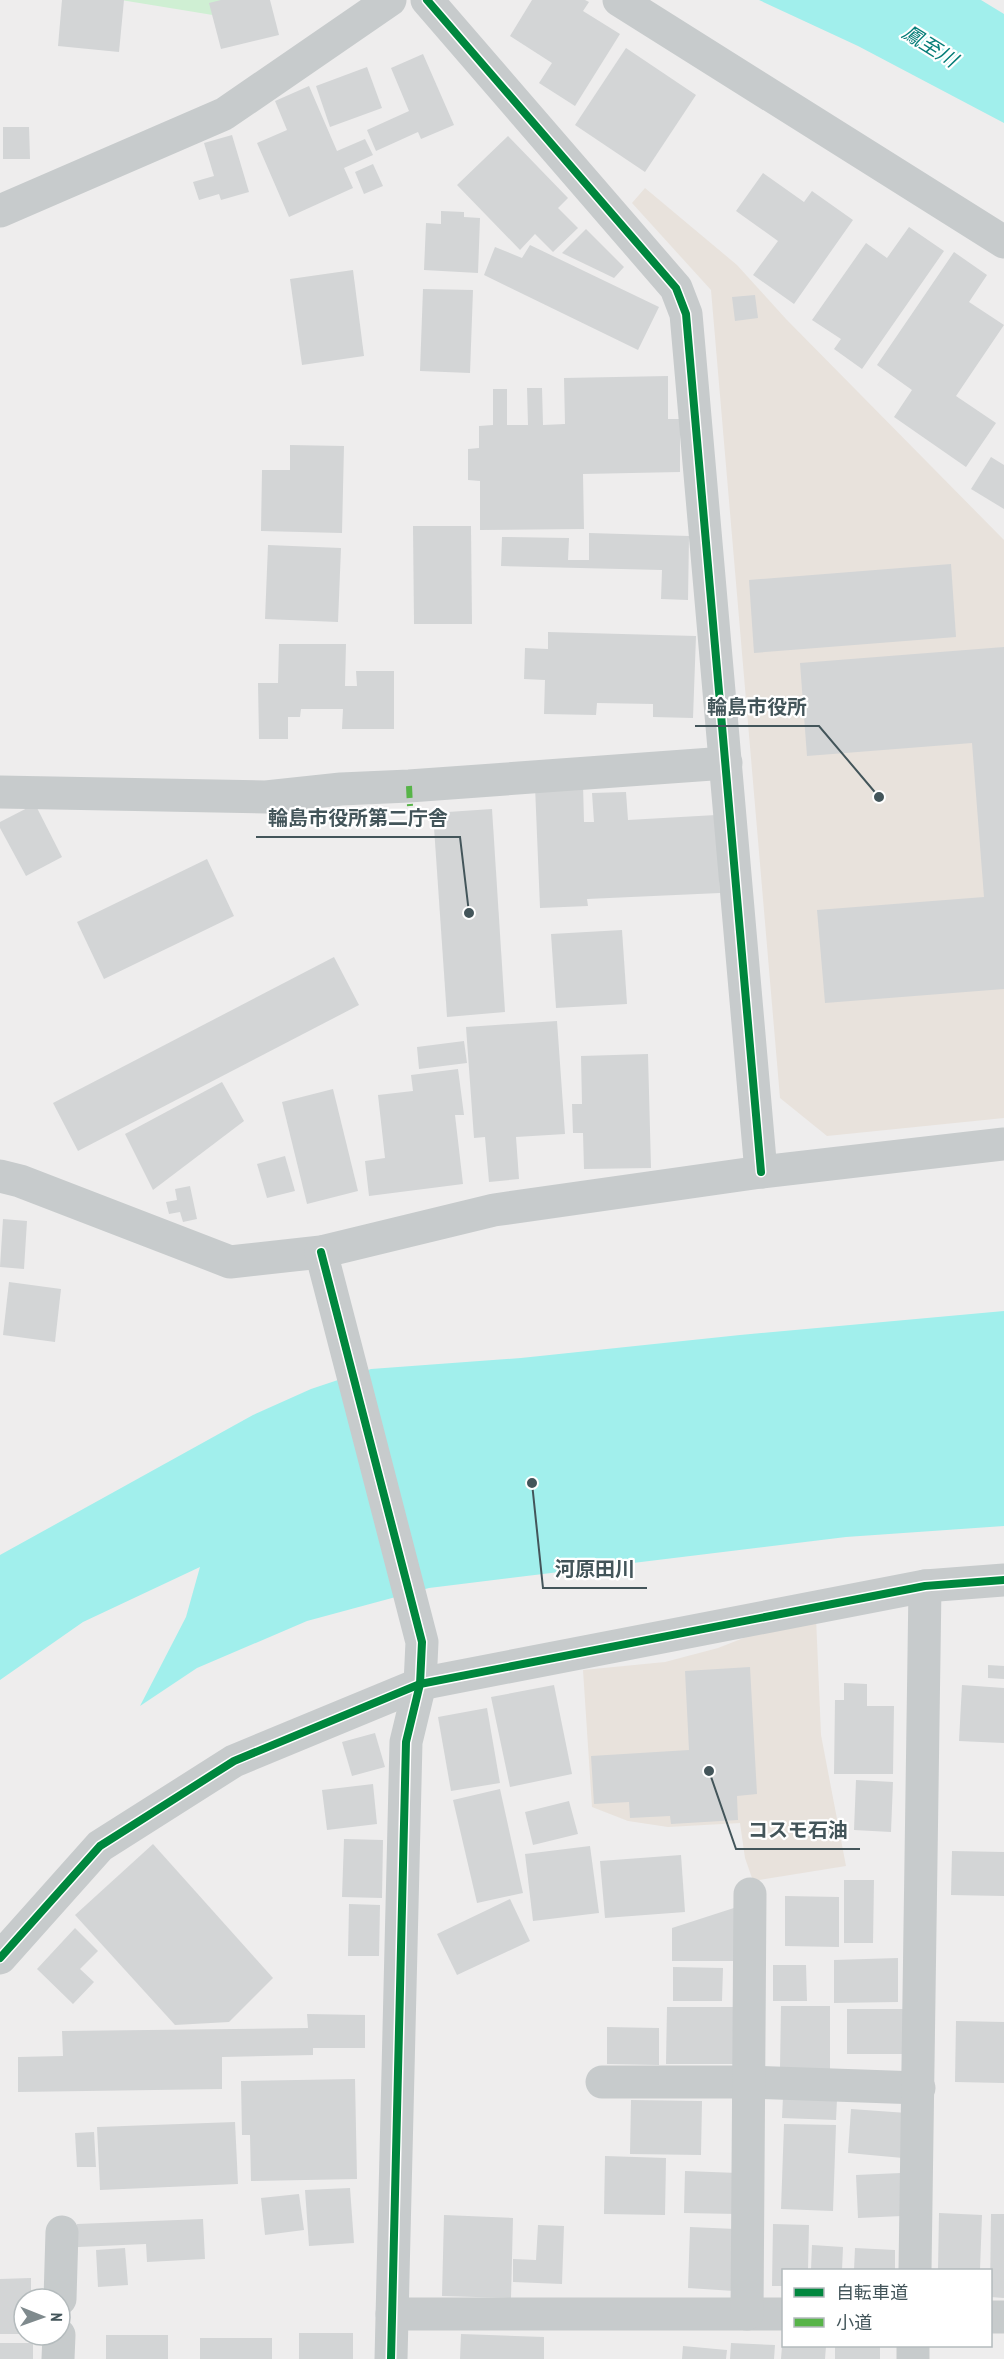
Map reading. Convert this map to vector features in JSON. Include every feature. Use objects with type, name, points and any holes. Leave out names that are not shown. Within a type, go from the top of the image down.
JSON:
[{"type":"street","points":[[0,211],[224,114],[390,0]]},
{"type":"street","points":[[427,0],[676,288],[686,314],[762,1172]]},
{"type":"street","points":[[619,0],[1004,242]]},
{"type":"street","points":[[0,792],[266,797],[341,789],[726,763]]},
{"type":"street","points":[[0,1176],[20,1181],[230,1262],[321,1252],[494,1210],[762,1172],[1004,1144]]},
{"type":"street","points":[[321,1252],[422,1642],[420,1684],[406,1742],[392,2359]]},
{"type":"street","points":[[0,1958],[100,1846],[234,1761],[420,1684],[925,1586],[1004,1580]]},
{"type":"street","points":[[915,2269],[925,1586]]},
{"type":"street","points":[[747,2314],[750,1894]]},
{"type":"street","points":[[602,2082],[750,2082],[919,2088]]},
{"type":"street","points":[[60,2287],[62,2232]]},
{"type":"street","points":[[392,2314],[782,2314]]},
{"type":"shaded area","points":[[645,188],[737,265],[786,319],[1004,540],[1004,1118],[827,1136],[780,1098],[711,290],[632,203]]},
{"type":"shaded area","points":[[816,1617],[821,1735],[846,1866],[753,1881],[745,1858],[740,1823],[668,1827],[628,1821],[592,1807],[583,1670],[665,1662],[718,1648],[777,1625]]},
{"type":"green space","points":[[121,0],[247,0],[225,17]]},
{"type":"water","name":"鳳至川","points":[[759,0],[981,0],[1004,14],[1004,123],[858,46]]},
{"type":"water","points":[[1004,1311],[1004,1526],[846,1537],[429,1588],[307,1621],[197,1668],[140,1706],[186,1617],[200,1567],[83,1622],[0,1680],[0,1555],[253,1415],[311,1389],[371,1369],[521,1358]]},
{"type":"building","points":[[62,0],[124,0],[119,52],[58,46]]},
{"type":"building","points":[[221,0],[270,0],[279,35],[221,49],[209,3]]},
{"type":"building","points":[[532,0],[585,0],[589,2],[583,11],[620,34],[575,106],[539,83],[552,63],[510,36]]},
{"type":"building","points":[[626,48],[696,95],[645,172],[575,125]]},
{"type":"building","points":[[423,54],[454,125],[421,139],[418,132],[376,151],[367,130],[409,111],[391,68]]},
{"type":"building","points":[[367,67],[382,108],[330,127],[316,86]]},
{"type":"building","points":[[309,86],[337,151],[365,139],[373,155],[344,168],[353,188],[289,217],[257,143],[287,130],[275,101]]},
{"type":"building","points":[[3,127],[29,127],[30,159],[3,159]]},
{"type":"building","points":[[232,135],[249,192],[221,200],[219,194],[199,200],[193,182],[214,176],[204,143]]},
{"type":"building","points":[[508,136],[568,198],[558,208],[578,228],[553,252],[535,234],[520,250],[457,185]]},
{"type":"building","points":[[373,164],[383,186],[364,194],[355,172]]},
{"type":"building","points":[[763,173],[804,202],[812,191],[853,220],[794,304],[753,275],[778,241],[736,211]]},
{"type":"building","points":[[441,211],[464,212],[464,217],[480,218],[478,273],[424,270],[426,223],[441,224]]},
{"type":"building","points":[[909,227],[944,251],[862,369],[834,349],[841,339],[812,320],[866,243],[887,258]]},
{"type":"building","points":[[586,229],[624,267],[614,278],[562,253]]},
{"type":"building","points":[[530,245],[659,307],[638,350],[484,275],[495,247],[522,258]]},
{"type":"building","points":[[954,252],[987,275],[969,302],[1004,325],[956,396],[996,423],[966,467],[894,417],[912,390],[877,365]]},
{"type":"building","points":[[353,270],[364,356],[302,365],[290,279]]},
{"type":"building","points":[[423,289],[473,290],[470,373],[420,371]]},
{"type":"building","points":[[755,295],[758,318],[735,321],[732,297]]},
{"type":"building","points":[[668,376],[668,419],[680,419],[680,472],[583,474],[584,529],[480,530],[480,481],[468,480],[468,449],[479,448],[479,426],[493,425],[493,389],[507,389],[507,425],[528,425],[527,388],[542,388],[543,425],[565,424],[564,378]]},
{"type":"building","points":[[290,445],[344,446],[342,533],[261,531],[262,470],[290,470]]},
{"type":"building","points":[[991,457],[1004,465],[1004,509],[971,489]]},
{"type":"building","points":[[413,526],[471,526],[472,624],[414,624]]},
{"type":"building","points":[[589,533],[689,536],[688,600],[661,599],[662,570],[501,566],[502,537],[569,538],[568,560],[589,560]]},
{"type":"building","points":[[268,545],[341,548],[338,622],[265,619]]},
{"type":"building","points":[[951,564],[956,637],[754,653],[749,580]]},
{"type":"building","points":[[548,632],[696,636],[693,718],[653,717],[653,704],[597,703],[596,715],[544,714],[545,680],[524,679],[525,648],[548,649]]},
{"type":"building","points":[[279,644],[346,644],[345,686],[357,686],[356,671],[394,671],[394,729],[342,729],[343,709],[301,709],[300,717],[288,717],[288,739],[259,739],[258,683],[278,683]]},
{"type":"building","points":[[1004,647],[1004,989],[825,1003],[817,910],[984,897],[972,743],[807,756],[800,663]]},
{"type":"building","points":[[583,784],[584,822],[594,822],[592,793],[626,792],[628,820],[716,815],[720,893],[587,899],[588,906],[540,908],[535,786]]},
{"type":"building","points":[[35,804],[62,857],[26,876],[0,828],[0,822]]},
{"type":"building","points":[[492,809],[505,1012],[447,1017],[433,813]]},
{"type":"building","points":[[207,859],[234,916],[104,979],[77,922]]},
{"type":"building","points":[[622,930],[627,1004],[556,1008],[551,934]]},
{"type":"building","points":[[334,957],[359,1005],[78,1151],[53,1103]]},
{"type":"building","points":[[557,1021],[565,1134],[516,1137],[519,1179],[489,1182],[485,1137],[474,1138],[466,1027]]},
{"type":"building","points":[[464,1041],[467,1063],[419,1069],[417,1047]]},
{"type":"building","points":[[648,1054],[651,1168],[584,1169],[583,1133],[573,1133],[572,1104],[582,1104],[581,1056]]},
{"type":"building","points":[[458,1069],[464,1115],[455,1115],[463,1184],[369,1196],[365,1161],[385,1158],[378,1095],[413,1091],[411,1075]]},
{"type":"building","points":[[222,1082],[244,1121],[153,1190],[125,1134]]},
{"type":"building","points":[[333,1089],[358,1191],[307,1204],[282,1102]]},
{"type":"building","points":[[285,1156],[295,1191],[267,1198],[257,1164]]},
{"type":"building","points":[[190,1186],[197,1219],[183,1222],[180,1212],[169,1214],[166,1202],[177,1200],[175,1189]]},
{"type":"building","points":[[3,1219],[27,1221],[24,1269],[0,1267]]},
{"type":"building","points":[[9,1282],[61,1289],[55,1342],[3,1335]]},
{"type":"building","points":[[988,1665],[1004,1666],[1004,1679],[988,1678]]},
{"type":"building","points":[[750,1667],[757,1794],[737,1796],[738,1820],[671,1824],[670,1816],[630,1818],[629,1802],[594,1804],[591,1756],[689,1750],[685,1671]]},
{"type":"building","points":[[844,1683],[867,1684],[867,1706],[894,1706],[893,1774],[834,1774],[835,1700],[844,1700]]},
{"type":"building","points":[[554,1685],[572,1774],[510,1787],[491,1697]]},
{"type":"building","points":[[962,1685],[1004,1688],[1004,1743],[959,1741]]},
{"type":"building","points":[[487,1708],[500,1783],[451,1791],[438,1717]]},
{"type":"building","points":[[375,1733],[385,1767],[352,1776],[342,1742]]},
{"type":"building","points":[[856,1780],[893,1782],[891,1832],[854,1830]]},
{"type":"building","points":[[373,1784],[377,1824],[327,1830],[322,1790]]},
{"type":"building","points":[[500,1789],[523,1893],[477,1903],[453,1800]]},
{"type":"building","points":[[569,1801],[578,1834],[533,1845],[525,1812]]},
{"type":"building","points":[[344,1839],[383,1840],[382,1898],[342,1897]]},
{"type":"building","points":[[153,1844],[273,1978],[229,2022],[175,2025],[75,1915]]},
{"type":"building","points":[[590,1846],[599,1913],[533,1921],[525,1854]]},
{"type":"building","points":[[952,1851],[1004,1852],[1004,1896],[951,1895]]},
{"type":"building","points":[[681,1855],[685,1912],[605,1918],[600,1861]]},
{"type":"building","points":[[844,1880],[874,1880],[873,1943],[844,1943]]},
{"type":"building","points":[[785,1896],[839,1897],[839,1947],[785,1946]]},
{"type":"building","points":[[510,1899],[530,1941],[457,1975],[437,1934]]},
{"type":"building","points":[[349,1904],[380,1905],[379,1956],[348,1956]]},
{"type":"building","points":[[737,1907],[738,1961],[672,1961],[672,1928]]},
{"type":"building","points":[[75,1928],[98,1951],[80,1969],[94,1982],[73,2004],[37,1969]]},
{"type":"building","points":[[898,1958],[898,2002],[834,2003],[834,1960]]},
{"type":"building","points":[[773,1965],[806,1965],[807,2001],[773,2001]]},
{"type":"building","points":[[673,1967],[723,1968],[722,2001],[673,2001]]},
{"type":"building","points":[[781,2006],[830,2006],[830,2069],[780,2069]]},
{"type":"building","points":[[667,2007],[736,2007],[735,2064],[666,2064]]},
{"type":"building","points":[[847,2009],[905,2009],[905,2054],[847,2054]]},
{"type":"building","points":[[307,2014],[365,2015],[365,2048],[313,2048],[313,2055],[222,2057],[222,2089],[18,2092],[18,2057],[63,2056],[62,2031],[308,2028]]},
{"type":"building","points":[[956,2021],[1004,2022],[1004,2083],[955,2082]]},
{"type":"building","points":[[607,2027],[659,2028],[659,2065],[607,2064]]},
{"type":"building","points":[[355,2079],[357,2179],[251,2181],[250,2135],[242,2135],[241,2081]]},
{"type":"building","points":[[783,2097],[837,2099],[836,2120],[782,2118]]},
{"type":"building","points":[[631,2100],[702,2101],[701,2155],[630,2154]]},
{"type":"building","points":[[851,2109],[907,2113],[903,2158],[848,2153]]},
{"type":"building","points":[[235,2122],[238,2184],[100,2190],[97,2127]]},
{"type":"building","points":[[784,2124],[836,2125],[833,2211],[781,2209]]},
{"type":"building","points":[[94,2132],[96,2167],[77,2167],[75,2133]]},
{"type":"building","points":[[605,2156],[666,2158],[665,2215],[604,2214]]},
{"type":"building","points":[[685,2171],[738,2173],[737,2214],[684,2213]]},
{"type":"building","points":[[901,2173],[902,2216],[858,2218],[856,2175]]},
{"type":"building","points":[[350,2188],[354,2243],[309,2246],[305,2190]]},
{"type":"building","points":[[299,2194],[304,2230],[265,2235],[261,2198]]},
{"type":"building","points":[[939,2213],[982,2215],[980,2269],[938,2269]]},
{"type":"building","points":[[991,2214],[1004,2214],[1004,2298],[992,2297]]},
{"type":"building","points":[[444,2215],[513,2218],[511,2298],[442,2296]]},
{"type":"building","points":[[203,2219],[205,2259],[147,2262],[146,2244],[78,2247],[77,2224]]},
{"type":"building","points":[[773,2224],[809,2225],[808,2269],[782,2269],[782,2286],[772,2286]]},
{"type":"building","points":[[538,2225],[564,2226],[562,2284],[513,2282],[513,2259],[536,2260]]},
{"type":"building","points":[[690,2227],[736,2229],[734,2291],[688,2288]]},
{"type":"building","points":[[812,2245],[843,2247],[842,2269],[811,2269]]},
{"type":"building","points":[[125,2248],[128,2285],[98,2287],[96,2250]]},
{"type":"building","points":[[855,2248],[895,2250],[895,2269],[854,2269]]},
{"type":"building","points":[[31,2278],[31,2287],[12,2287],[12,2334],[0,2334],[0,2279]]},
{"type":"building","points":[[299,2333],[353,2333],[353,2359],[299,2359]]},
{"type":"building","points":[[461,2334],[544,2337],[544,2359],[460,2359]]},
{"type":"building","points":[[106,2335],[168,2335],[168,2359],[106,2359]]},
{"type":"building","points":[[200,2338],[272,2338],[272,2359],[200,2359]]},
{"type":"building","points":[[0,2343],[12,2343],[12,2347],[33,2347],[33,2359],[0,2359]]},
{"type":"building","points":[[731,2343],[775,2345],[774,2359],[730,2359]]},
{"type":"building","points":[[683,2346],[727,2350],[726,2359],[682,2359]]},
{"type":"building","points":[[782,2346],[826,2347],[825,2359],[781,2359]]},
{"type":"building","points":[[835,2347],[880,2347],[880,2359],[835,2359]]},
{"type":"marked path","points":[[409,786],[410,806]]},
{"type":"cycle path","points":[[427,0],[676,288],[686,314],[761,1172]]},
{"type":"cycle path","points":[[321,1252],[422,1642],[420,1684],[406,1742],[391,2359]]},
{"type":"cycle path","points":[[0,1958],[100,1846],[234,1761],[420,1684],[925,1586],[1004,1580]]},
{"type":"place","name":"輪島市役所","points":[[879,797]]},
{"type":"place","name":"輪島市役所第二庁舎","points":[[469,913]]},
{"type":"place","name":"河原田川","points":[[532,1483]]},
{"type":"place","name":"コスモ石油","points":[[709,1771]]}]
